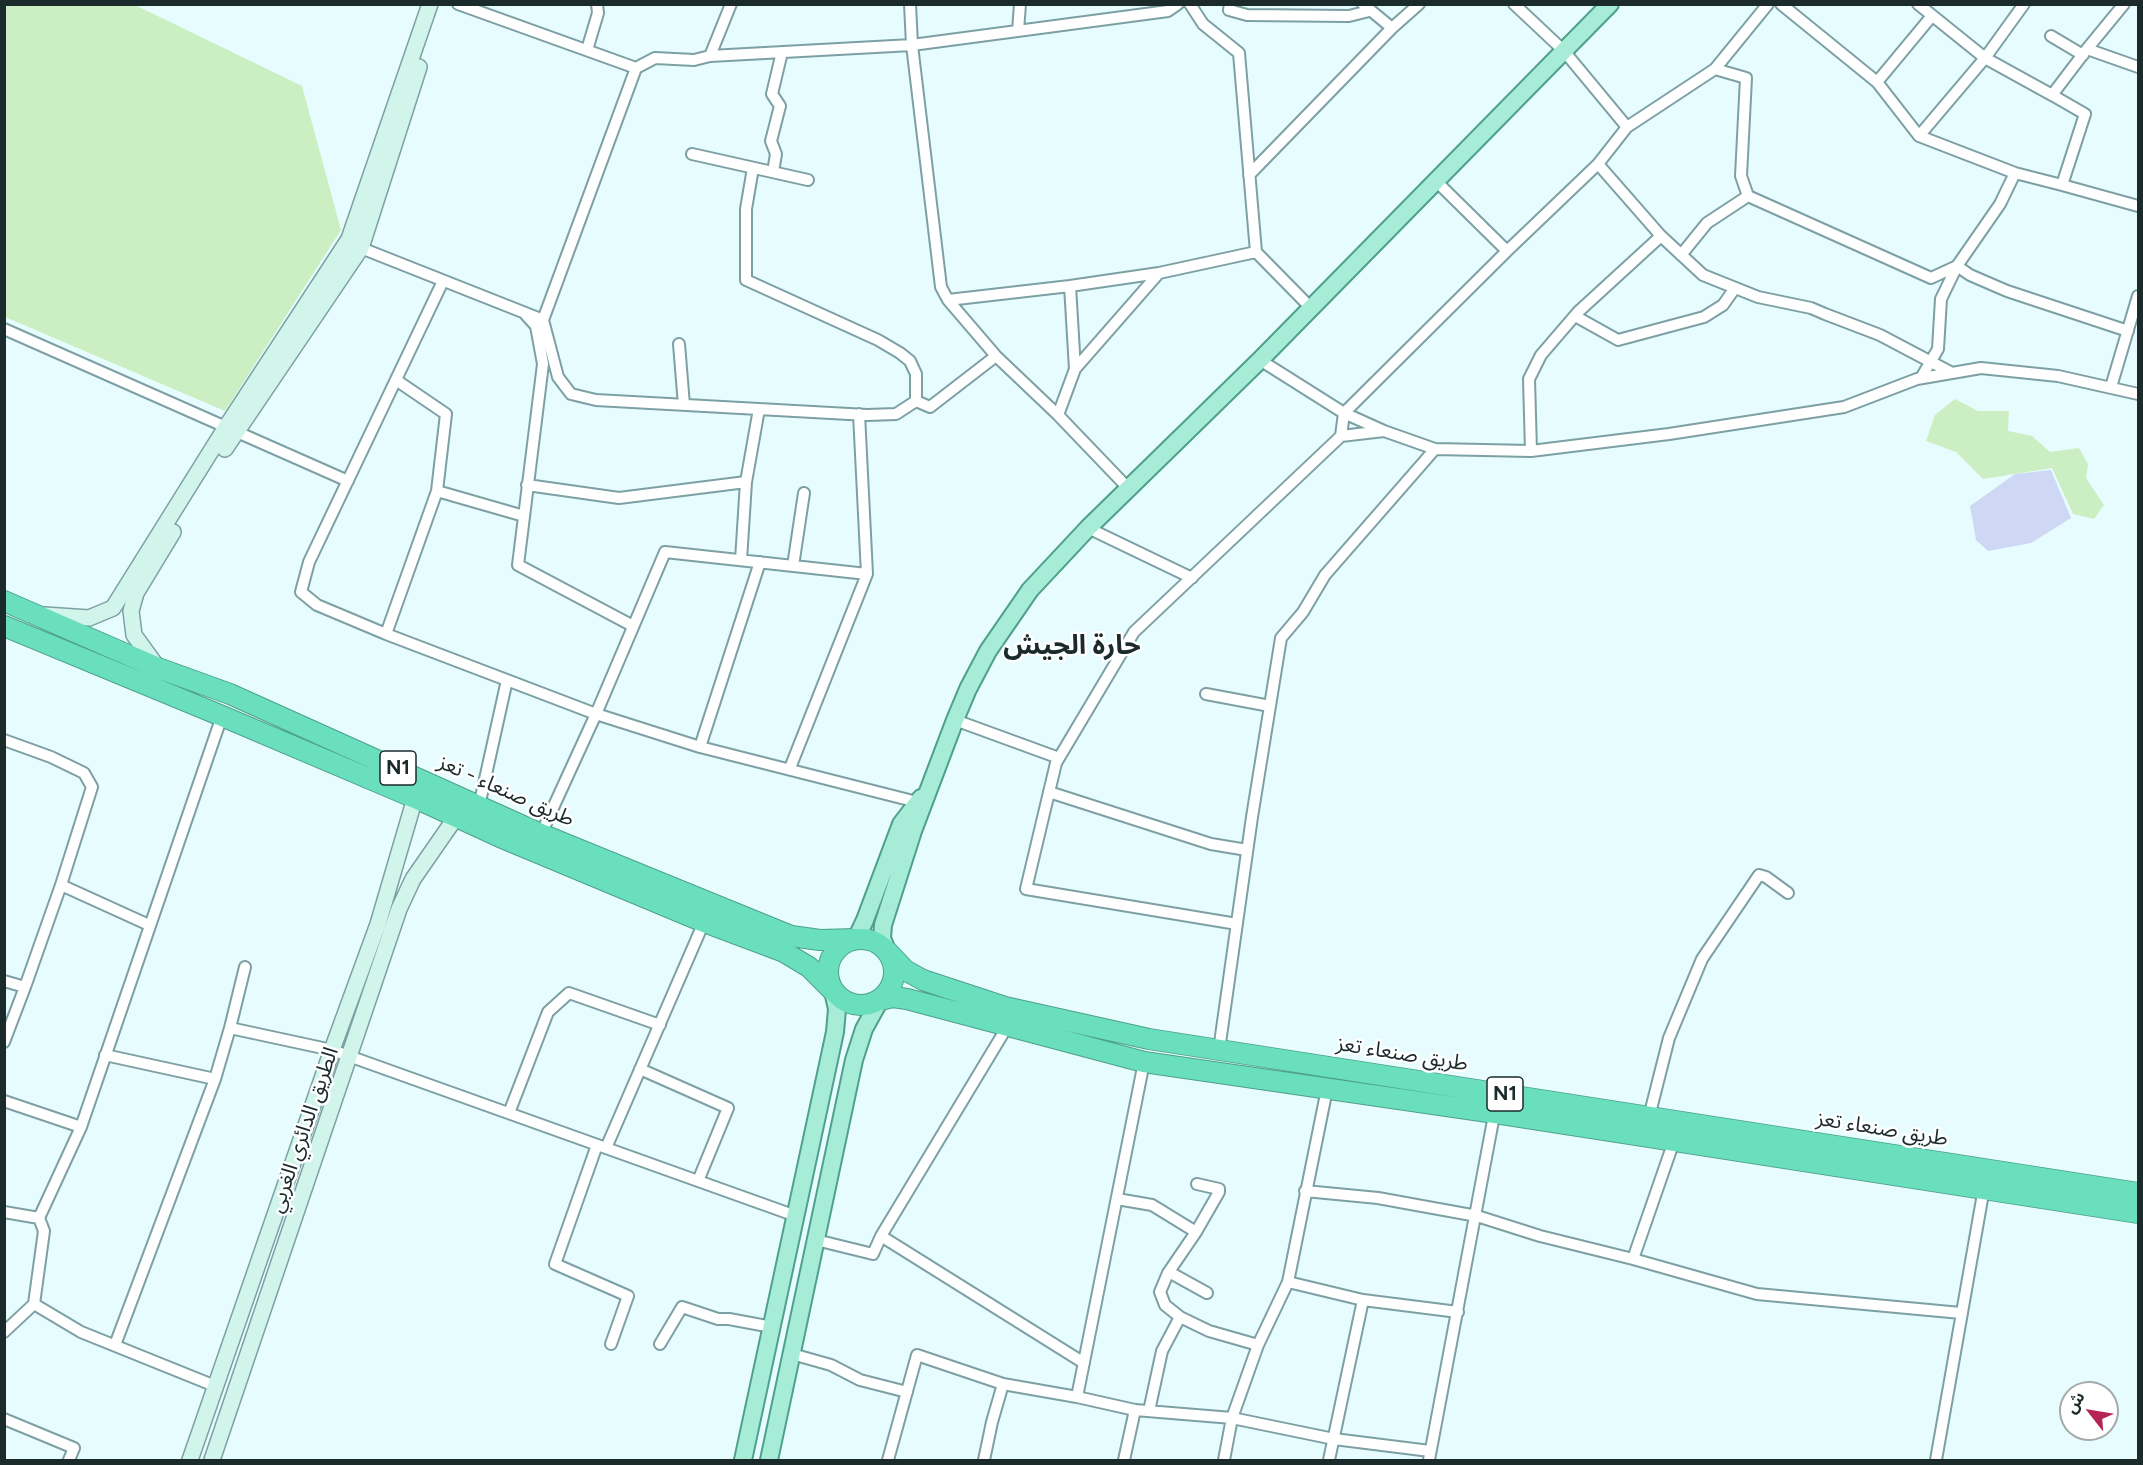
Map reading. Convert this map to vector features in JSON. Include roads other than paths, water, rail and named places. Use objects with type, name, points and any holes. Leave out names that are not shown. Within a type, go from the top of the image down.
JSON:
[{"type":"highway","name":"طريق صنعاء - تعز","points":[[4,601],[159,668],[231,694],[479,806],[504,828],[704,922],[787,944]]},
{"type":"highway","name":"طريق صنعاء - تعز","points":[[4,627],[222,716],[456,817],[541,834],[787,944]]},
{"type":"highway","points":[[833,991],[828,980],[827,969],[830,958],[845,943],[856,939]]},
{"type":"highway","points":[[868,939],[878,943],[887,951],[895,971],[893,983],[888,993],[870,1005],[849,1004],[840,999],[787,944],[820,940],[868,939]]},
{"type":"highway","name":"طريق صنعاء تعز","points":[[887,951],[905,970],[923,980],[1005,1007],[1149,1039],[2139,1193]]},
{"type":"highway","name":"طريق صنعاء تعز","points":[[880,1000],[893,997],[907,999],[1007,1028],[1144,1062],[1495,1113],[2139,1213]]},
{"type":"main road","points":[[159,668],[134,635],[131,611],[136,593],[231,430],[349,239],[430,4]]},
{"type":"main road","points":[[35,614],[89,618],[113,608],[231,430],[361,248],[440,4]]},
{"type":"main road","points":[[887,951],[882,938],[883,925],[913,831],[955,720],[988,651],[1030,590],[1088,528],[1260,360],[1610,4]]},
{"type":"main road","points":[[856,939],[901,824],[932,783]]},
{"type":"main road","name":"الطريق الدائري الغربي","points":[[190,1461],[378,924],[415,798]]},
{"type":"main road","name":"الطريق الدائري الغربي","points":[[212,1461],[399,909],[413,879],[456,817]]},
{"type":"main road","points":[[743,1461],[835,1032],[837,1009],[833,991]]},
{"type":"main road","points":[[769,1461],[854,1060],[864,1029],[880,1000]]},
{"type":"street","points":[[458,4],[636,68]]},
{"type":"street","points":[[587,50],[598,13],[597,4]]},
{"type":"street","points":[[710,56],[731,4]]},
{"type":"street","points":[[910,4],[912,45],[942,287],[948,300],[996,356],[1058,415],[1128,488]]},
{"type":"street","points":[[1018,31],[1020,4]]},
{"type":"street","points":[[916,401],[896,414],[859,414],[596,400],[571,394],[558,377],[543,321],[636,68],[655,58],[694,60],[710,56],[912,45],[1168,11],[1178,4]]},
{"type":"street","points":[[1190,4],[1203,24],[1239,53],[1256,252],[1311,308]]},
{"type":"street","points":[[1230,4],[1229,10],[1247,15],[1349,16],[1366,8],[1392,28]]},
{"type":"street","points":[[1249,175],[1392,28],[1419,4]]},
{"type":"street","points":[[1514,4],[1564,51],[1627,127]]},
{"type":"street","points":[[1341,436],[1344,413],[1598,164],[1627,127],[1715,69],[1768,4]]},
{"type":"street","points":[[1781,4],[1877,82],[1919,135],[2015,173],[2139,206]]},
{"type":"street","points":[[1918,4],[1985,58],[2085,114],[2062,185]]},
{"type":"street","points":[[1919,135],[1985,58],[2024,4]]},
{"type":"street","points":[[2052,95],[2124,4]]},
{"type":"street","points":[[1877,82],[1931,16]]},
{"type":"street","points":[[2051,36],[2085,52],[2139,67]]},
{"type":"street","points":[[773,172],[776,154],[771,141],[780,106],[772,94],[782,52]]},
{"type":"street","points":[[1715,69],[1746,78],[1741,176],[1748,196],[1930,278],[1957,266]]},
{"type":"street","points":[[692,154],[808,180]]},
{"type":"street","points":[[1598,164],[1661,236],[1703,275],[1758,297],[1811,308],[1880,335],[1952,373]]},
{"type":"street","points":[[753,168],[746,209],[746,280],[878,340],[900,353],[910,361],[916,374],[916,401]]},
{"type":"street","points":[[1921,378],[1938,349],[1941,299],[1957,266],[2000,204],[2015,173]]},
{"type":"street","points":[[1436,181],[1507,251]]},
{"type":"street","points":[[1681,255],[1707,223],[1748,196]]},
{"type":"street","points":[[1531,451],[1529,378],[1541,355],[1575,316],[1661,236]]},
{"type":"street","points":[[361,248],[543,321]]},
{"type":"street","points":[[948,300],[1159,273],[1256,252]]},
{"type":"street","points":[[1957,266],[1970,275],[2007,291],[2128,331]]},
{"type":"street","points":[[1058,415],[1075,369],[1159,273]]},
{"type":"street","points":[[443,281],[309,562],[301,592],[318,604],[386,634],[596,714],[700,747],[917,802]]},
{"type":"street","points":[[1070,286],[1075,369]]},
{"type":"street","points":[[1575,316],[1618,339],[1704,317],[1723,305],[1736,288]]},
{"type":"street","points":[[2111,387],[2139,296]]},
{"type":"street","points":[[523,313],[536,326],[543,364],[518,565],[633,626]]},
{"type":"street","points":[[4,329],[348,481]]},
{"type":"street","points":[[679,344],[684,405]]},
{"type":"street","points":[[916,401],[930,407],[996,356]]},
{"type":"street","points":[[1260,360],[1344,413],[1384,431],[1435,449],[1531,451],[1669,434],[1844,407],[1921,378],[1981,368],[2058,376],[2139,394]]},
{"type":"street","points":[[386,634],[437,491],[446,414],[396,380]]},
{"type":"street","points":[[741,560],[746,482],[759,409]]},
{"type":"street","points":[[790,768],[867,574],[859,414]]},
{"type":"street","points":[[1237,924],[1026,889],[1056,763],[1134,632],[1341,436],[1384,431]]},
{"type":"street","points":[[1220,1050],[1247,850],[1281,638],[1303,612],[1325,575],[1435,449]]},
{"type":"street","points":[[527,485],[619,498],[746,482]]},
{"type":"street","points":[[437,491],[524,516]]},
{"type":"street","points":[[793,566],[804,493]]},
{"type":"street","points":[[1088,528],[1192,578]]},
{"type":"street","points":[[541,834],[596,714],[665,552],[867,574]]},
{"type":"street","points":[[700,747],[760,562]]},
{"type":"street","points":[[479,806],[507,680]]},
{"type":"street","points":[[1206,694],[1270,706]]},
{"type":"street","points":[[4,1332],[34,1304],[45,1231],[39,1218],[81,1127],[222,716]]},
{"type":"street","points":[[955,720],[1059,758]]},
{"type":"street","points":[[4,740],[51,757],[84,773],[92,787],[61,885],[4,1042]]},
{"type":"street","points":[[1049,792],[1211,844],[1247,850]]},
{"type":"street","points":[[1649,1117],[1669,1038],[1702,959],[1759,875],[1766,877],[1788,893]]},
{"type":"street","points":[[61,885],[149,925]]},
{"type":"street","points":[[611,1344],[628,1296],[555,1264],[602,1147],[660,1025],[704,922]]},
{"type":"street","points":[[115,1346],[215,1079],[245,967]]},
{"type":"street","points":[[4,981],[25,987]]},
{"type":"street","points":[[509,1113],[548,1012],[568,993],[660,1025]]},
{"type":"street","points":[[230,1028],[332,1050],[796,1216]]},
{"type":"street","points":[[816,1240],[873,1254],[881,1236],[1007,1028]]},
{"type":"street","points":[[105,1055],[215,1079]]},
{"type":"street","points":[[1077,1397],[1144,1062]]},
{"type":"street","points":[[640,1069],[728,1108],[698,1181]]},
{"type":"street","points":[[1224,1461],[1232,1418],[1258,1345],[1288,1282],[1327,1089]]},
{"type":"street","points":[[888,1461],[917,1356],[1003,1384],[1135,1410],[1232,1418],[1429,1456],[1477,1216],[1497,1093]]},
{"type":"street","points":[[4,1101],[81,1127]]},
{"type":"street","points":[[1634,1259],[1674,1141]]},
{"type":"street","points":[[1197,1184],[1219,1189],[1196,1232],[1169,1272],[1160,1292],[1165,1305],[1180,1317],[1209,1331],[1258,1345]]},
{"type":"street","points":[[1936,1461],[1984,1188]]},
{"type":"street","points":[[1305,1191],[1378,1198],[1477,1216],[1540,1236],[1634,1259],[1757,1294],[1961,1313]]},
{"type":"street","points":[[1117,1199],[1152,1205],[1196,1232]]},
{"type":"street","points":[[4,1212],[39,1218]]},
{"type":"street","points":[[881,1236],[1084,1363]]},
{"type":"street","points":[[1169,1272],[1207,1293]]},
{"type":"street","points":[[1288,1282],[1363,1300],[1458,1312]]},
{"type":"street","points":[[1329,1461],[1363,1300]]},
{"type":"street","points":[[34,1304],[81,1332],[215,1386]]},
{"type":"street","points":[[660,1344],[682,1307],[718,1319],[772,1327]]},
{"type":"street","points":[[1149,1411],[1162,1351],[1180,1317]]},
{"type":"street","points":[[792,1354],[831,1365],[860,1380],[907,1392]]},
{"type":"street","points":[[984,1461],[1003,1384]]},
{"type":"street","points":[[1124,1461],[1135,1410]]},
{"type":"street","points":[[4,1419],[74,1448],[69,1461]]},
{"type":"water","points":[[2051,470],[2071,518],[2031,543],[1988,551],[1976,540],[1970,506],[2015,474]]},
{"type":"district","name":"حارة الجيش","points":[[1072,646]]}]
